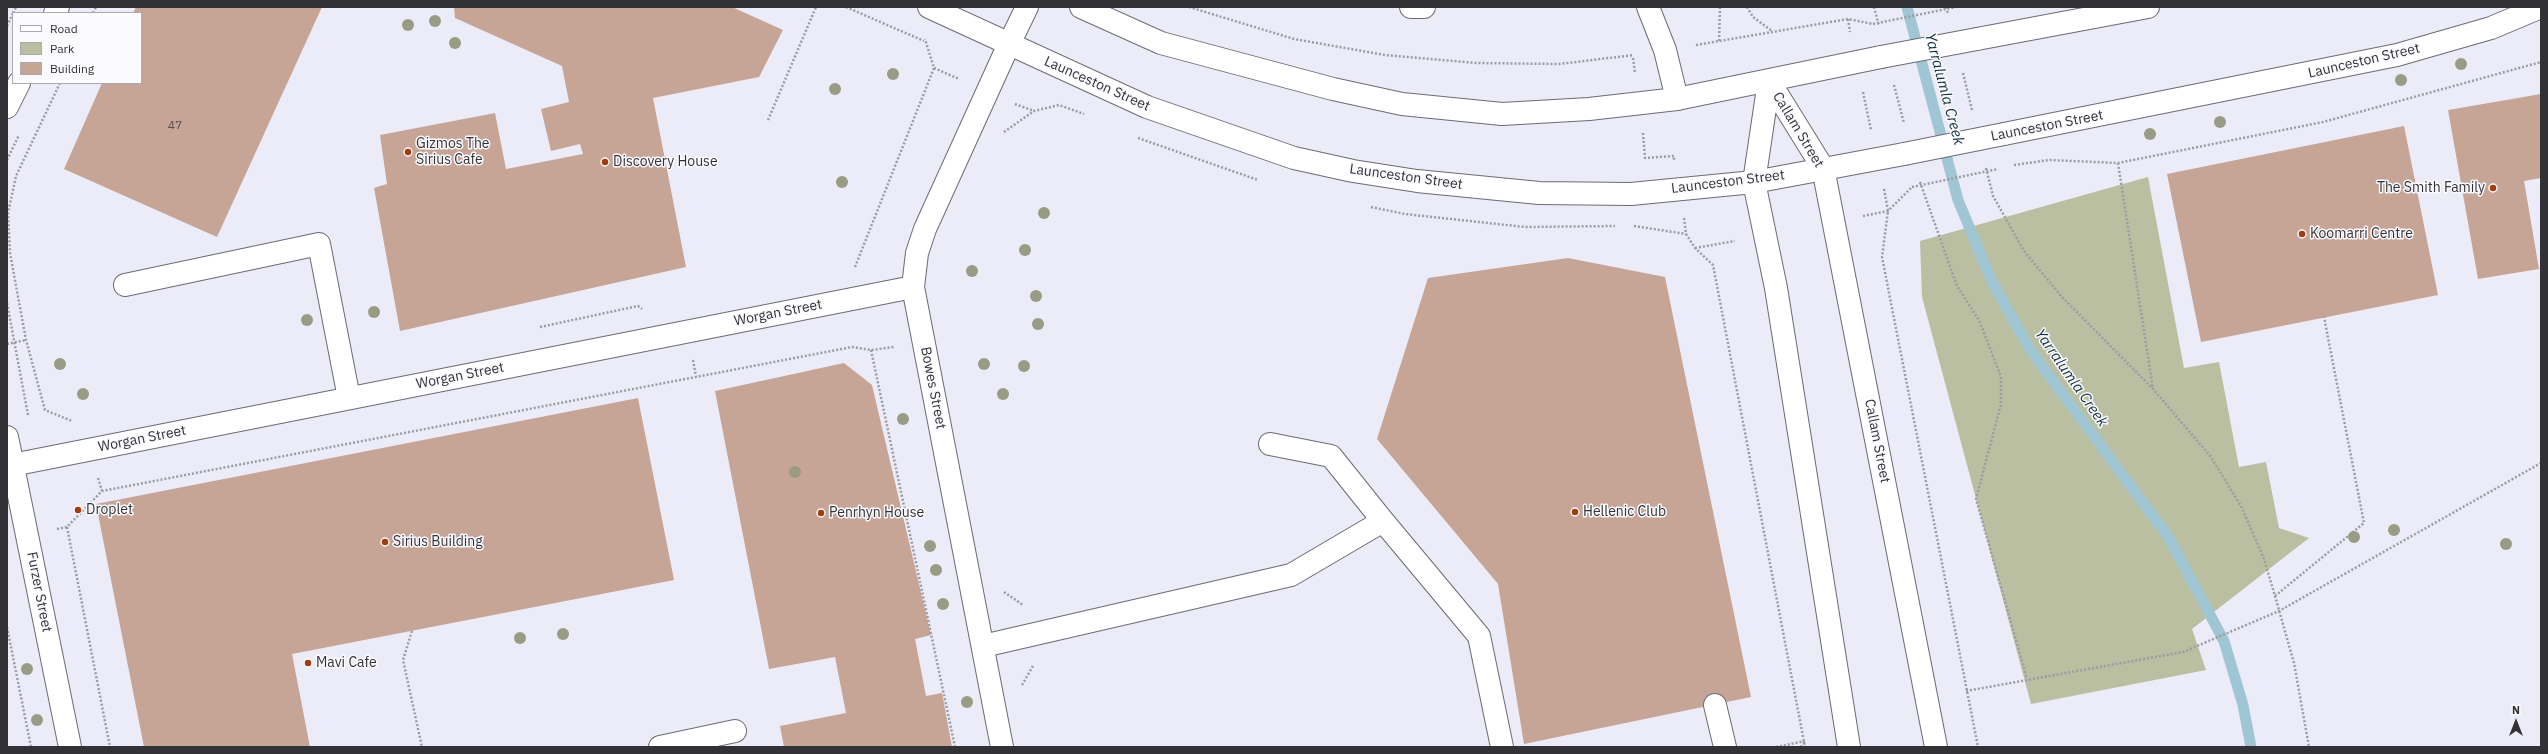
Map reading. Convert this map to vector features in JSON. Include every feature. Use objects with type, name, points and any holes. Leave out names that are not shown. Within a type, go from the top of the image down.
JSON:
[{"type":"street","name":"Launceston Street","points":[[929,7],[1146,107],[1294,158],[1353,171],[1417,181],[1539,193],[1631,194],[1754,182],[1904,154],[2397,56],[2491,28],[2541,7]]},
{"type":"street","name":"Bowes Street","points":[[1002,747],[913,286],[917,253],[925,229],[1027,7]]},
{"type":"street","points":[[1081,7],[1161,43],[1333,89],[1402,104],[1502,114],[1589,109],[1678,99],[1881,57],[2148,7]]},
{"type":"street","points":[[1411,7],[1424,7]]},
{"type":"street","points":[[1648,7],[1665,50],[1678,99]]},
{"type":"street","name":"Callam Street","points":[[1769,81],[1754,182],[1776,288],[1849,747]]},
{"type":"street","name":"Callam Street","points":[[1769,81],[1823,168],[1936,747]]},
{"type":"street","points":[[7,107],[18,84]]},
{"type":"street","points":[[125,285],[319,244],[349,398]]},
{"type":"street","name":"Worgan Street","points":[[10,466],[913,286]]},
{"type":"street","name":"Furzer Street","points":[[7,437],[10,466],[70,747]]},
{"type":"street","points":[[1270,444],[1331,456],[1479,636],[1501,742]]},
{"type":"street","points":[[983,646],[1291,575],[1383,521]]},
{"type":"street","points":[[1715,705],[1725,747]]},
{"type":"street","points":[[660,747],[735,731]]},
{"type":"path","points":[[768,120],[816,7]]},
{"type":"path","points":[[846,7],[924,41],[934,68],[854,270]]},
{"type":"path","points":[[1189,7],[1294,39],[1385,55],[1476,63],[1559,64],[1622,57]]},
{"type":"path","points":[[1720,7],[1719,41],[1848,19],[1873,24],[1956,7]]},
{"type":"path","points":[[1747,7],[1753,17],[1773,31]]},
{"type":"path","points":[[1946,7],[1950,19]]},
{"type":"path","points":[[7,26],[12,15]]},
{"type":"path","points":[[1848,19],[1888,211],[1882,257],[1978,747]]},
{"type":"path","points":[[2011,166],[2049,160],[2118,163],[2323,122],[2541,62]]},
{"type":"path","points":[[1961,65],[1972,112]]},
{"type":"path","points":[[1893,81],[1903,120]]},
{"type":"path","points":[[60,84],[16,176],[8,212],[10,253],[26,340],[45,410],[77,423]]},
{"type":"path","points":[[1003,132],[1034,111],[1059,105],[1089,116]]},
{"type":"path","points":[[1131,135],[1240,175],[1263,181]]},
{"type":"path","points":[[1645,158],[1674,156]]},
{"type":"path","points":[[2118,163],[2153,389]]},
{"type":"path","points":[[1986,166],[1994,196],[2024,251],[2062,297],[2153,389],[2211,457],[2242,508],[2264,559],[2294,662],[2310,747]]},
{"type":"path","points":[[1888,211],[1912,187],[2004,167]]},
{"type":"path","points":[[1925,202],[1956,286],[1980,322],[2001,377],[2001,404],[1976,500],[2028,679]]},
{"type":"path","points":[[1368,206],[1405,214],[1525,227],[1618,226]]},
{"type":"path","points":[[1626,226],[1642,226],[1686,234],[1695,248],[1713,265],[1805,747]]},
{"type":"path","points":[[2275,596],[2364,523],[2324,317]]},
{"type":"path","points":[[7,344],[26,340]]},
{"type":"path","points":[[110,747],[67,527],[102,491],[852,347],[871,350],[955,747]]},
{"type":"path","points":[[1966,691],[2183,652],[2279,611],[2541,463]]},
{"type":"path","points":[[1002,587],[1005,594],[1038,613],[1048,657],[1033,666],[1018,691]]},
{"type":"path","points":[[7,627],[31,747]]},
{"type":"path","points":[[412,631],[403,660],[422,747]]},
{"type":"path","points":[[1776,747],[1805,741]]},
{"type":"path","points":[[1801,747],[1805,741]]},
{"type":"green space","points":[[2148,177],[2184,368],[2219,362],[2239,467],[2266,462],[2279,528],[2309,538],[2192,629],[2206,670],[2031,704],[1922,297],[1920,241]]},
{"type":"building","points":[[136,7],[322,7],[217,237],[64,169],[102,84],[142,84],[142,12],[134,12]]},
{"type":"building","name":"Discovery House","points":[[454,7],[732,7],[783,30],[759,77],[653,98],[686,267],[400,331],[374,188],[387,184],[380,135],[495,113],[506,169],[583,154],[580,144],[551,151],[541,109],[569,102],[562,66],[455,18]]},
{"type":"building","name":"The Smith Family","points":[[2541,94],[2541,178],[2524,181],[2539,269],[2478,279],[2448,110]]},
{"type":"building","name":"Koomarri Centre","points":[[2404,126],[2438,295],[2201,342],[2167,174]]},
{"type":"building","name":"Hellenic Club","points":[[1568,258],[1665,277],[1751,697],[1524,744],[1498,584],[1377,439],[1428,278]]},
{"type":"building","name":"Penrhyn House","points":[[844,363],[872,385],[931,635],[915,639],[926,696],[942,693],[952,747],[784,747],[780,726],[846,713],[835,657],[769,669],[715,391]]},
{"type":"building","name":"Sirius Building","points":[[638,398],[674,580],[292,654],[310,747],[144,747],[96,504]]},
{"type":"waterway","name":"Yarralumla Creek","points":[[1907,7],[1958,200],[1992,282],[2031,351],[2169,538],[2224,641],[2243,705],[2251,747]]},
{"type":"place","name":"Gizmos The Sirius Cafe","points":[[408,152]]},
{"type":"place","name":"Discovery House","points":[[605,162]]},
{"type":"place","name":"The Smith Family","points":[[2493,188]]},
{"type":"place","name":"Koomarri Centre","points":[[2302,234]]},
{"type":"place","name":"Droplet","points":[[78,510]]},
{"type":"place","name":"Hellenic Club","points":[[1575,512]]},
{"type":"place","name":"Penrhyn House","points":[[821,513]]},
{"type":"place","name":"Sirius Building","points":[[385,542]]},
{"type":"place","name":"Mavi Cafe","points":[[308,663]]}]
